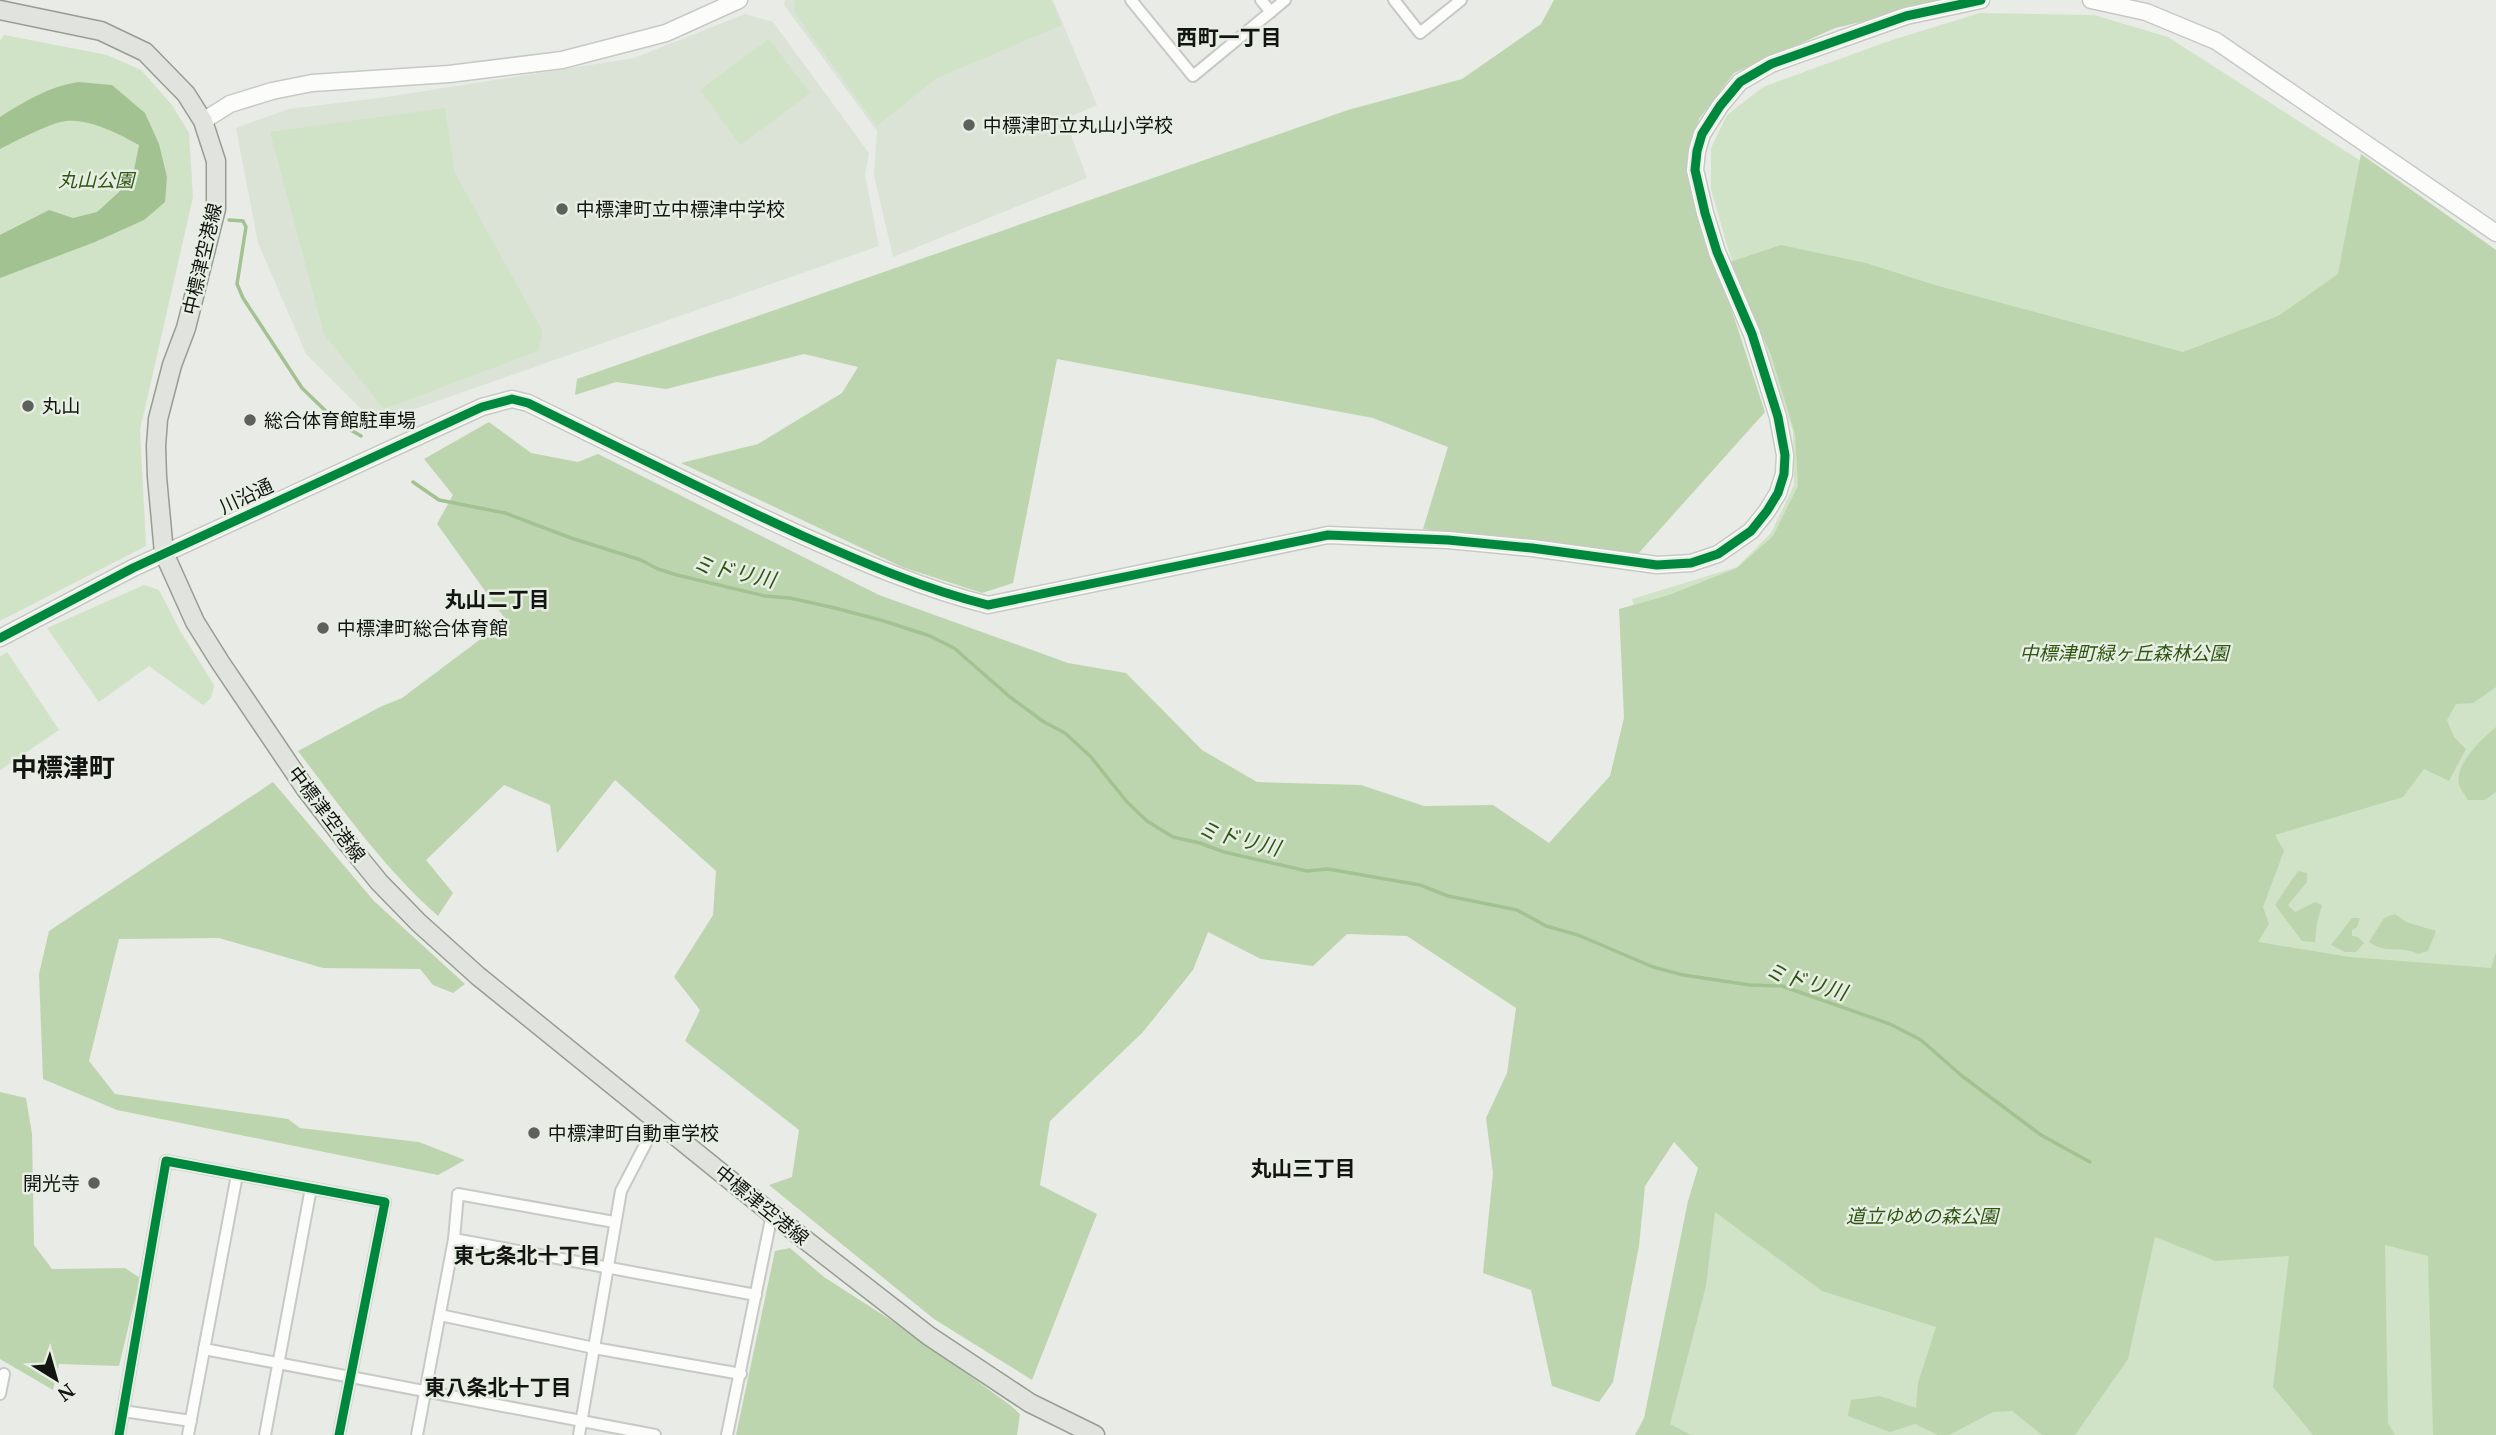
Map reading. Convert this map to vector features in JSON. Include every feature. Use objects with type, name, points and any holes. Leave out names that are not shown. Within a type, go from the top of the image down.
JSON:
[{"type":"main road","name":"中標津空港線","points":[[0,10],[100,31],[145,52],[187,94],[203,121],[216,161],[216,209],[186,328],[158,419],[157,477],[164,553],[195,622],[305,788],[379,882],[419,923],[499,994],[772,1214],[929,1336],[1030,1403],[1095,1435]]},
{"type":"street","points":[[203,121],[230,104],[271,91],[312,83],[449,74],[562,60],[666,33],[738,0]]},
{"type":"street","points":[[1131,0],[1193,76],[1286,0]]},
{"type":"street","points":[[1261,0],[1271,12]]},
{"type":"street","points":[[1394,0],[1420,33],[1461,0]]},
{"type":"street","name":"川沿通","points":[[0,638],[164,553],[482,407],[512,399],[528,403],[731,503],[889,574],[952,596],[988,604],[1328,535],[1448,540],[1657,565],[1691,563],[1718,554],[1751,531],[1778,493],[1784,474],[1785,455],[1778,417],[1752,334],[1717,252],[1705,213],[1695,170],[1697,151],[1703,134],[1740,82],[1771,64],[1906,16],[1981,0]]},
{"type":"street","points":[[2091,0],[2146,12],[2216,41],[2496,233]]},
{"type":"street","points":[[579,1435],[621,1191],[646,1141],[661,1122]]},
{"type":"street","points":[[119,1435],[166,1161],[385,1202],[339,1435]]},
{"type":"street","points":[[188,1435],[237,1175]]},
{"type":"street","points":[[265,1435],[311,1188]]},
{"type":"street","points":[[417,1435],[454,1239],[458,1194],[614,1222]]},
{"type":"street","points":[[727,1435],[772,1214]]},
{"type":"street","points":[[454,1239],[756,1295]]},
{"type":"street","points":[[440,1315],[594,1348],[741,1374]]},
{"type":"street","points":[[204,1349],[655,1435]]},
{"type":"street","points":[[0,1394],[4,1374]]},
{"type":"street","points":[[123,1411],[191,1422]]},
{"type":"shaded area","name":"中標津町立丸山小学校","points":[[785,0],[1053,0],[1097,105],[1065,119],[1087,178],[893,257],[874,175],[877,131],[784,5]]},
{"type":"shaded area","name":"中標津町立中標津中学校","points":[[745,14],[773,22],[869,153],[865,175],[879,246],[375,423],[306,354],[258,243],[236,128],[289,109],[387,97],[634,58]]},
{"type":"shaded area","points":[[78,82],[112,85],[145,113],[159,144],[167,177],[165,202],[144,220],[0,278],[0,235],[49,210],[73,218],[97,212],[119,192],[134,170],[139,145],[84,122],[60,122],[0,149],[0,117],[47,91]]},
{"type":"green space","points":[[795,0],[1051,0],[1062,25],[937,78],[877,126],[794,12]]},
{"type":"green space","points":[[1554,0],[1954,0],[1835,28],[1734,73],[1699,119],[1686,171],[1705,243],[1730,305],[1765,412],[1637,555],[1423,529],[1448,447],[1373,418],[1057,359],[1013,583],[982,593],[902,567],[681,463],[758,444],[842,393],[858,367],[804,354],[666,389],[616,382],[575,395],[577,379],[1348,110],[1462,79],[1541,24]]},
{"type":"green space","name":"中標津町緑ヶ丘森林公園","points":[[1980,13],[2094,15],[2168,37],[2496,252],[2496,1435],[1653,1435],[1748,962],[1632,599],[1737,567],[1771,533],[1794,485],[1793,431],[1728,249],[1711,189],[1711,148],[1727,115],[1763,87],[1889,41]]},
{"type":"green space","name":"丸山公園","points":[[4,35],[107,55],[141,70],[172,105],[189,133],[193,197],[140,430],[146,546],[0,621],[0,41]]},
{"type":"green space","points":[[769,39],[810,93],[740,145],[700,90]]},
{"type":"green space","points":[[445,108],[455,173],[543,332],[538,351],[384,409],[324,334],[270,132]]},
{"type":"green space","name":"道立ゆめの森公園","points":[[2361,154],[2496,250],[2496,687],[2473,703],[2456,704],[2447,720],[2454,737],[2466,749],[2449,781],[2424,769],[2403,797],[2275,835],[2284,851],[2263,907],[2269,924],[2258,942],[2350,957],[2491,968],[2496,952],[2496,1435],[2433,1435],[2428,1256],[2385,1245],[2388,1423],[2395,1435],[2313,1435],[2273,1387],[2289,1256],[2215,1261],[2155,1237],[2128,1359],[2075,1435],[2042,1435],[2012,1411],[1993,1412],[1949,1435],[1938,1435],[1915,1424],[1890,1432],[1848,1416],[1851,1400],[1880,1396],[1916,1408],[1918,1383],[1936,1327],[1822,1291],[1715,1212],[1706,1286],[1670,1424],[1691,1435],[1635,1435],[1644,1418],[1688,1201],[1698,1168],[1674,1142],[1645,1186],[1639,1246],[1613,1382],[1599,1402],[1552,1386],[1531,1290],[1483,1273],[1493,1173],[1486,1118],[1507,1073],[1516,1008],[1407,936],[1347,934],[1313,966],[1261,959],[1208,932],[1193,970],[1142,1033],[1050,1121],[1040,1185],[1097,1214],[1032,1380],[934,1319],[769,1185],[792,1177],[799,1130],[685,1041],[700,1010],[674,977],[713,915],[716,871],[615,780],[557,853],[550,805],[504,785],[426,860],[453,893],[438,916],[381,858],[298,751],[402,698],[506,620],[437,524],[453,495],[424,459],[489,422],[531,453],[578,462],[598,454],[879,595],[1068,663],[1126,673],[1202,750],[1257,782],[1361,785],[1424,806],[1493,805],[1549,843],[1610,776],[1624,718],[1619,609],[1669,595],[1737,568],[1773,536],[1798,486],[1795,434],[1771,355],[1730,262],[1781,245],[1866,263],[1935,285],[2183,352],[2278,316],[2338,274]]},
{"type":"green space","points":[[144,585],[159,590],[179,629],[214,685],[211,698],[203,705],[149,666],[99,702],[47,628]]},
{"type":"green space","points":[[7,652],[59,730],[0,770],[0,657]]},
{"type":"green space","points":[[2496,727],[2496,792],[2485,800],[2468,800],[2459,785],[2461,769],[2470,753]]},
{"type":"green space","points":[[273,782],[374,901],[465,984],[453,993],[433,985],[420,969],[323,968],[219,938],[119,939],[89,1061],[115,1094],[288,1119],[300,1128],[419,1142],[465,1160],[438,1175],[117,1110],[43,1079],[39,974],[49,931]]},
{"type":"green space","points":[[2298,871],[2307,873],[2307,882],[2288,905],[2295,912],[2315,902],[2322,905],[2315,942],[2302,941],[2275,905]]},
{"type":"green space","points":[[2395,914],[2406,922],[2436,931],[2428,951],[2418,954],[2382,948],[2369,942],[2384,918]]},
{"type":"green space","points":[[2352,918],[2360,918],[2357,927],[2352,930],[2352,936],[2358,937],[2364,943],[2356,952],[2345,952],[2331,945]]},
{"type":"green space","points":[[0,1092],[26,1098],[32,1134],[34,1245],[52,1269],[125,1268],[140,1278],[119,1366],[59,1364],[53,1390],[0,1359]]},
{"type":"green space","points":[[790,1248],[824,1277],[911,1333],[1010,1405],[1020,1414],[1017,1435],[736,1435],[775,1251]]},
{"type":"waterway","name":"ミドリ川","points":[[229,220],[243,221],[246,227],[237,284],[243,298],[302,388],[337,422],[361,436]]},
{"type":"waterway","name":"ミドリ川","points":[[413,482],[439,500],[505,513],[677,575],[765,596],[790,598],[835,608],[930,636],[954,648],[1010,697],[1044,722],[1065,733],[1091,757],[1127,802],[1147,821],[1173,837],[1307,871],[1328,869],[1420,885],[1448,896],[1517,910],[1546,926],[1578,935],[1653,967],[1683,975],[1750,985],[1782,986],[1890,1024],[1921,1040],[1962,1076],[2041,1135],[2090,1162]]},
{"type":"cycle path","points":[[0,638],[133,568],[482,407],[512,399],[528,403],[826,546],[917,583],[988,605],[1328,535],[1448,540],[1657,565],[1691,563],[1718,554],[1751,531],[1778,493],[1784,474],[1785,455],[1778,417],[1752,334],[1717,252],[1705,213],[1695,170],[1702,134],[1740,82],[1771,64],[1906,16],[1981,0]]},
{"type":"cycle path","points":[[119,1435],[166,1161],[385,1202],[339,1435]]},
{"type":"place","name":"中標津町立丸山小学校","points":[[969,125]]},
{"type":"place","name":"中標津町立中標津中学校","points":[[562,209]]},
{"type":"place","name":"丸山","points":[[28,406]]},
{"type":"place","name":"総合体育館駐車場","points":[[250,420]]},
{"type":"place","name":"中標津町総合体育館","points":[[323,628]]},
{"type":"place","name":"中標津町自動車学校","points":[[534,1133]]},
{"type":"place","name":"開光寺","points":[[94,1183]]},
{"type":"district","name":"西町一丁目","points":[[1229,37]]},
{"type":"district","name":"丸山二丁目","points":[[497,599]]},
{"type":"district","name":"中標津町","points":[[63,767]]},
{"type":"district","name":"丸山三丁目","points":[[1303,1168]]},
{"type":"district","name":"東七条北十丁目","points":[[527,1255]]},
{"type":"district","name":"東八条北十丁目","points":[[498,1387]]}]
